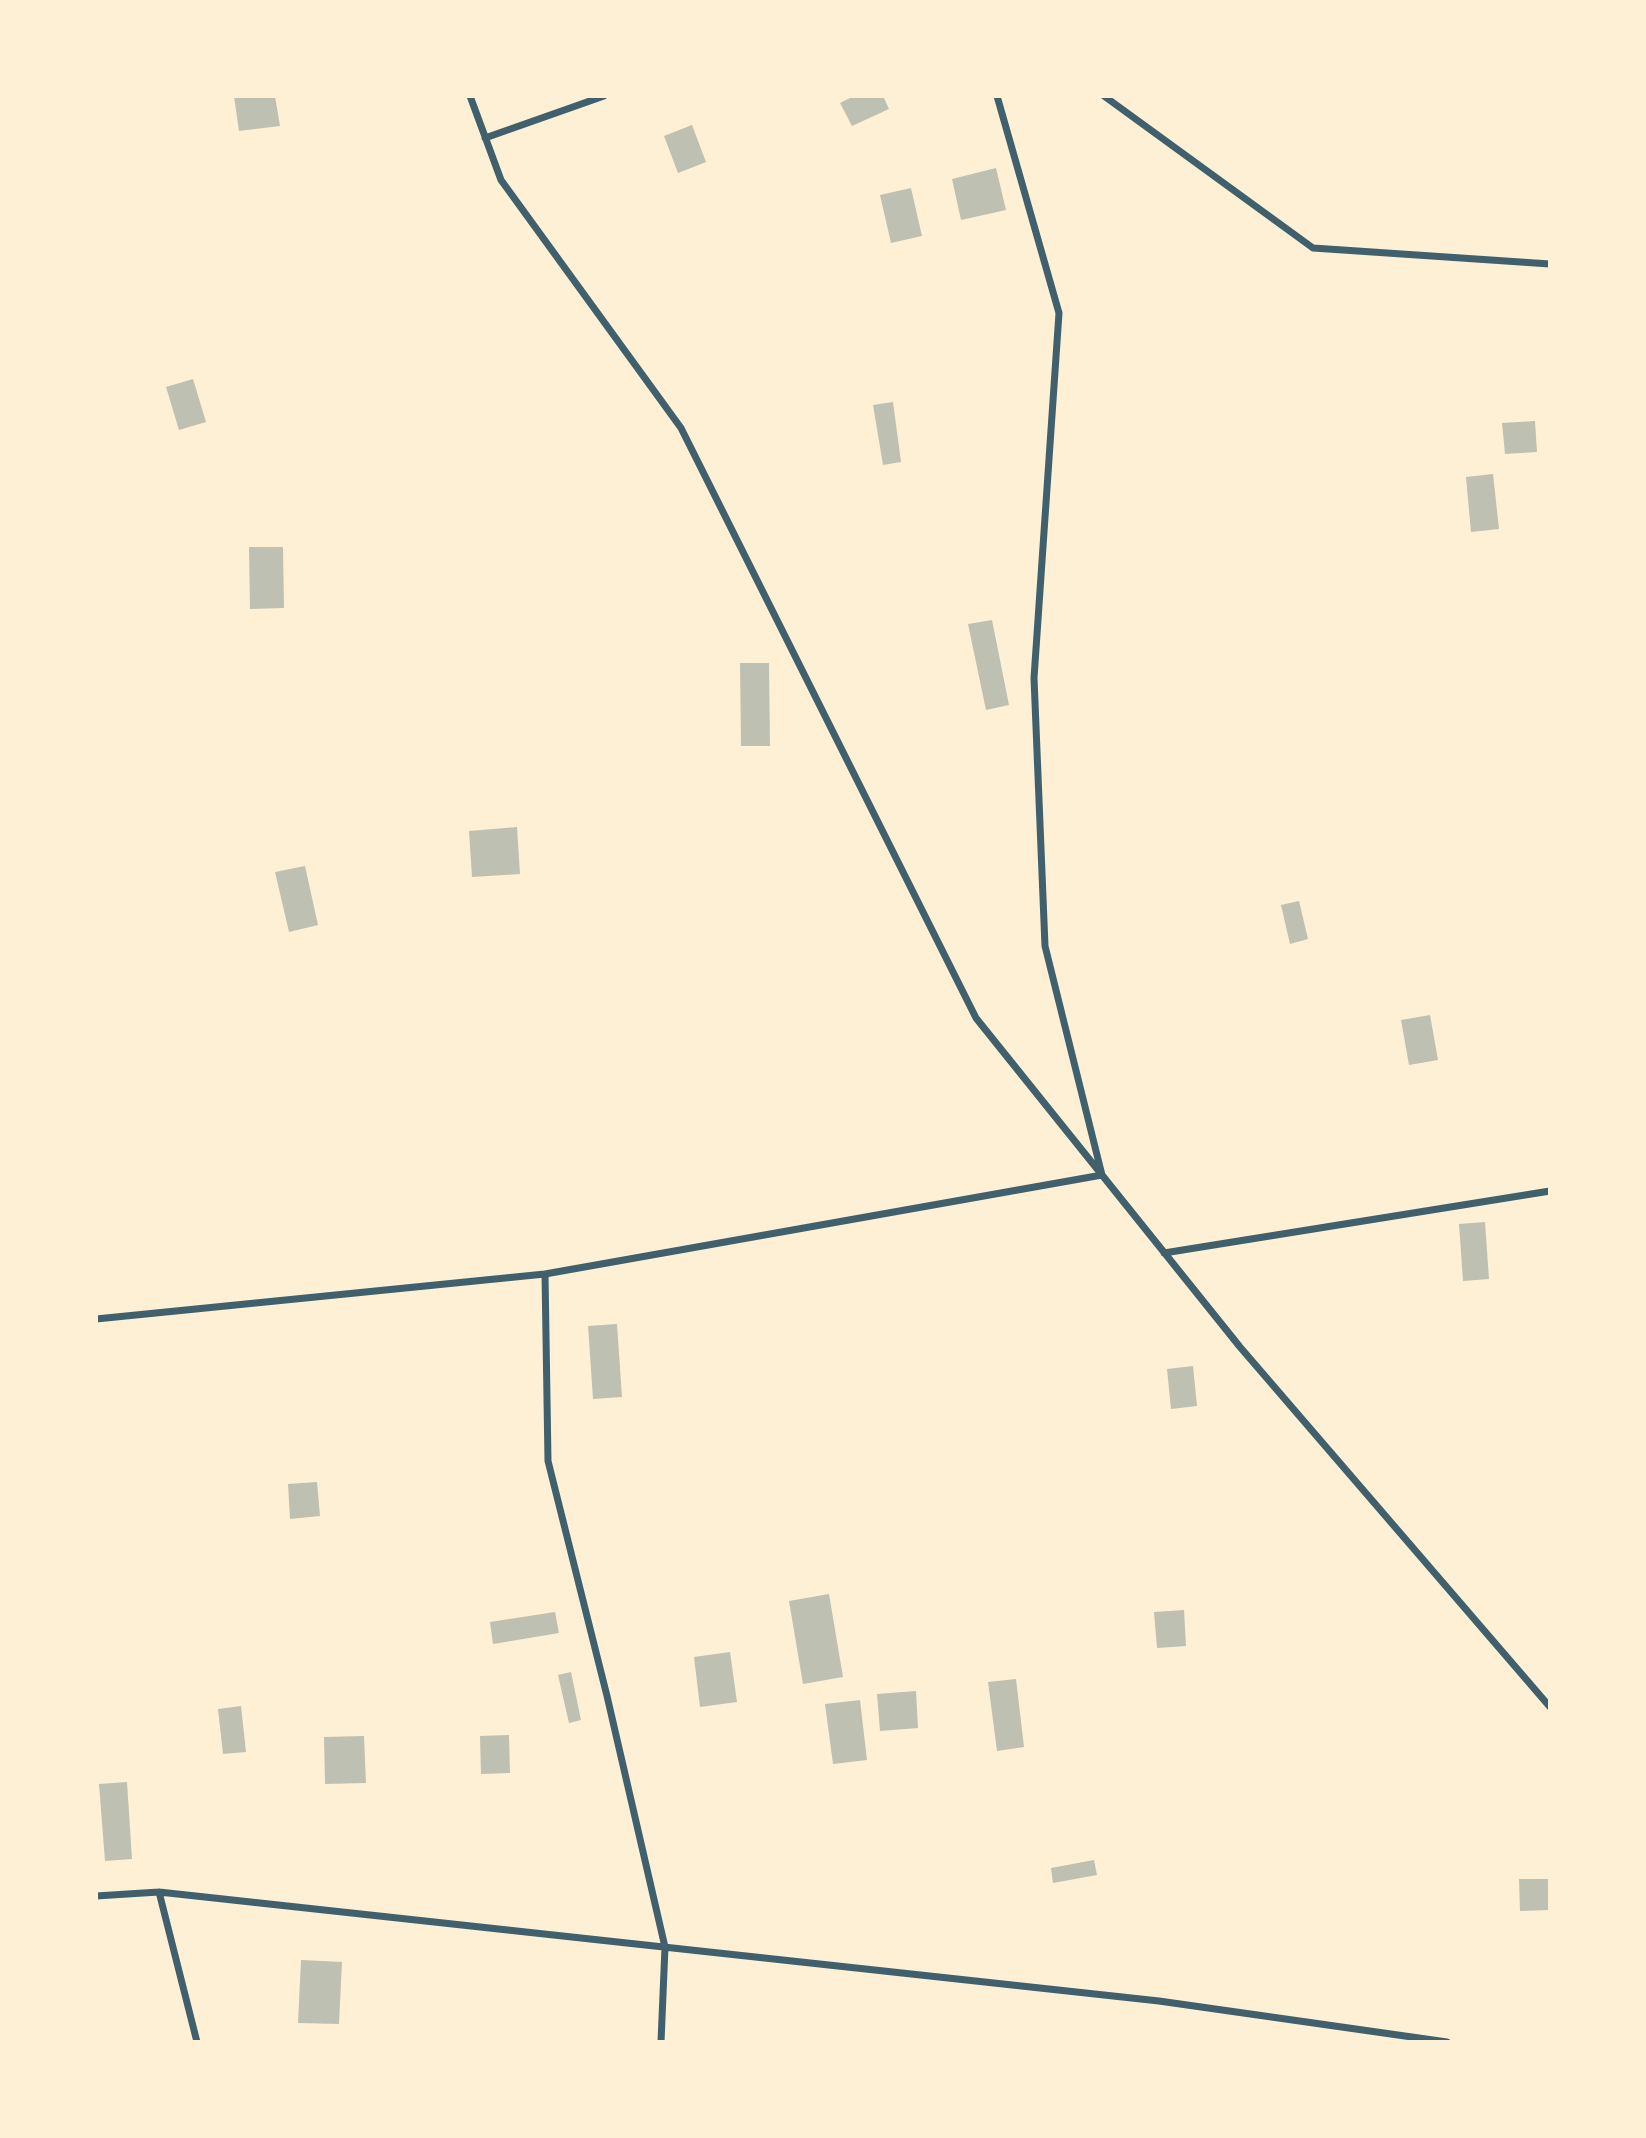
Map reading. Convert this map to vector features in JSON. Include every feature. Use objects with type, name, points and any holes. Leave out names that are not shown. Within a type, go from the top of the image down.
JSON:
[{"type":"street","points":[[470,96],[501,180],[681,428],[976,1018],[1240,1347],[1550,1707]]},
{"type":"street","points":[[485,138],[604,96]]},
{"type":"street","points":[[997,96],[1059,313],[1034,678],[1045,946],[1102,1175]]},
{"type":"street","points":[[1104,96],[1313,248],[1550,264]]},
{"type":"street","points":[[96,1319],[545,1274],[1102,1175]]},
{"type":"street","points":[[1164,1253],[1550,1191]]},
{"type":"street","points":[[545,1274],[548,1461],[666,1947],[661,2042]]},
{"type":"street","points":[[159,1892],[197,2042]]},
{"type":"street","points":[[96,1896],[159,1892],[1159,2001],[1447,2042]]},
{"type":"building","points":[[234,96],[275,96],[280,126],[239,131]]},
{"type":"building","points":[[854,96],[883,96],[889,109],[852,126],[840,103]]},
{"type":"building","points":[[692,125],[706,162],[678,173],[664,136]]},
{"type":"building","points":[[996,168],[1006,210],[961,220],[952,179]]},
{"type":"building","points":[[911,188],[922,236],[891,243],[880,195]]},
{"type":"building","points":[[193,379],[206,422],[179,430],[166,387]]},
{"type":"building","points":[[893,402],[901,462],[883,465],[873,405]]},
{"type":"building","points":[[1535,421],[1537,452],[1505,454],[1502,423]]},
{"type":"building","points":[[1493,474],[1499,529],[1471,532],[1466,477]]},
{"type":"building","points":[[249,547],[283,547],[284,608],[250,609]]},
{"type":"building","points":[[992,620],[1009,705],[986,710],[968,624]]},
{"type":"building","points":[[740,663],[769,663],[770,746],[741,746]]},
{"type":"building","points":[[517,827],[520,874],[472,877],[469,831]]},
{"type":"building","points":[[305,866],[318,925],[289,932],[275,872]]},
{"type":"building","points":[[1299,901],[1308,939],[1290,944],[1281,905]]},
{"type":"building","points":[[1430,1015],[1438,1060],[1409,1065],[1401,1020]]},
{"type":"building","points":[[1485,1222],[1489,1279],[1463,1281],[1459,1224]]},
{"type":"building","points":[[617,1324],[622,1397],[593,1399],[588,1326]]},
{"type":"building","points":[[1193,1366],[1197,1406],[1171,1409],[1167,1369]]},
{"type":"building","points":[[317,1482],[320,1516],[290,1519],[288,1484]]},
{"type":"building","points":[[829,1594],[843,1677],[803,1684],[789,1601]]},
{"type":"building","points":[[1184,1610],[1186,1646],[1157,1648],[1154,1612]]},
{"type":"building","points":[[555,1612],[559,1633],[493,1644],[490,1622]]},
{"type":"building","points":[[730,1652],[737,1702],[700,1707],[694,1657]]},
{"type":"building","points":[[571,1672],[581,1720],[569,1723],[558,1675]]},
{"type":"building","points":[[1016,1679],[1024,1747],[997,1751],[988,1682]]},
{"type":"building","points":[[916,1691],[918,1728],[880,1731],[877,1694]]},
{"type":"building","points":[[860,1700],[867,1760],[833,1764],[825,1704]]},
{"type":"building","points":[[241,1706],[246,1752],[223,1754],[218,1709]]},
{"type":"building","points":[[509,1735],[510,1773],[481,1774],[480,1736]]},
{"type":"building","points":[[364,1736],[366,1783],[325,1784],[324,1737]]},
{"type":"building","points":[[127,1782],[132,1859],[105,1861],[99,1784]]},
{"type":"building","points":[[1094,1860],[1097,1875],[1053,1883],[1051,1868]]},
{"type":"building","points":[[1519,1879],[1550,1879],[1550,1910],[1520,1911]]},
{"type":"building","points":[[301,1960],[342,1962],[339,2024],[298,2023]]}]
